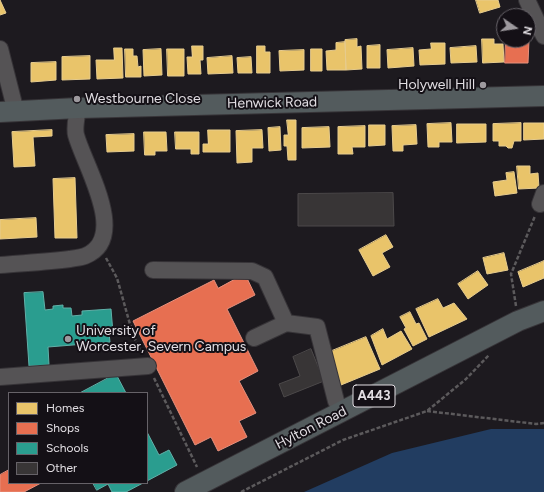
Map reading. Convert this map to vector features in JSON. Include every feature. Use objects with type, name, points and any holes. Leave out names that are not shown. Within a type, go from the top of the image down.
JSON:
[{"type":"main road","name":"Henwick Road","points":[[8,112],[78,108],[544,96]]},
{"type":"main road","name":"Hylton Road","points":[[186,492],[518,321],[544,310]]},
{"type":"street","points":[[528,0],[544,36]]},
{"type":"street","points":[[0,49],[8,112]]},
{"type":"street","points":[[0,265],[53,261],[85,256],[100,245],[103,230],[103,208],[97,186],[76,134],[78,108]]},
{"type":"street","points":[[153,270],[252,271],[265,277],[286,324]]},
{"type":"street","points":[[254,338],[286,324],[317,327],[336,402],[342,413]]},
{"type":"street","points":[[0,377],[148,366]]},
{"type":"path","points":[[518,321],[512,274],[542,199]]},
{"type":"path","points":[[100,245],[117,278]]},
{"type":"path","points":[[241,492],[343,440],[427,411],[466,379],[493,351]]},
{"type":"path","points":[[427,411],[544,424]]},
{"type":"water","points":[[491,429],[544,429],[544,492],[304,492],[392,453]]},
{"type":"building: Homes","points":[[0,0],[6,13],[0,15]]},
{"type":"building: Homes","points":[[476,0],[498,0],[500,7],[480,13]]},
{"type":"building: Homes","points":[[357,39],[357,47],[361,46],[362,69],[346,70],[345,40]]},
{"type":"building: Homes","points":[[482,39],[494,39],[496,48],[503,48],[504,62],[483,63]]},
{"type":"building: Homes","points":[[345,42],[346,70],[327,70],[326,51],[336,50],[336,43]]},
{"type":"building: Homes","points":[[431,43],[445,43],[445,64],[420,65],[419,50],[431,49]]},
{"type":"building: Homes","points":[[380,45],[380,68],[367,68],[367,46]]},
{"type":"building: Homes","points":[[192,46],[203,46],[203,60],[200,60],[201,74],[188,74],[187,57],[192,57]]},
{"type":"building: Homes","points":[[257,46],[265,46],[265,52],[270,52],[270,73],[257,73]]},
{"type":"building: Homes","points":[[476,46],[477,62],[451,63],[450,48]]},
{"type":"building: Homes","points":[[114,48],[122,48],[123,78],[97,79],[96,60],[114,60]]},
{"type":"building: Homes","points":[[413,48],[414,66],[388,68],[387,50]]},
{"type":"building: Homes","points":[[125,49],[133,49],[133,56],[137,56],[138,67],[141,66],[141,77],[126,77]]},
{"type":"building: Homes","points":[[161,49],[162,75],[144,76],[143,50]]},
{"type":"building: Homes","points":[[167,49],[184,49],[184,76],[168,76]]},
{"type":"building: Homes","points":[[311,49],[322,49],[322,71],[311,71]]},
{"type":"building: Homes","points":[[304,50],[304,70],[280,71],[279,51]]},
{"type":"building: Homes","points":[[90,56],[90,79],[62,80],[62,57]]},
{"type":"building: Homes","points":[[232,56],[233,73],[208,74],[207,58]]},
{"type":"building: Homes","points":[[251,57],[252,73],[238,73],[237,58]]},
{"type":"building: Homes","points":[[56,62],[56,80],[31,82],[31,63]]},
{"type":"building: Homes","points":[[287,120],[296,120],[296,160],[288,160],[287,146],[284,146],[284,135],[288,135]]},
{"type":"building: Homes","points":[[451,123],[452,142],[439,142],[439,147],[428,147],[427,124]]},
{"type":"building: Homes","points":[[521,123],[521,141],[514,141],[512,148],[499,146],[499,141],[493,141],[493,124]]},
{"type":"building: Homes","points":[[524,123],[544,123],[544,139],[524,140]]},
{"type":"building: Homes","points":[[457,124],[486,124],[486,142],[457,143]]},
{"type":"building: Homes","points":[[369,125],[385,125],[385,145],[369,146]]},
{"type":"building: Homes","points":[[416,125],[417,144],[403,145],[403,151],[393,151],[392,126]]},
{"type":"building: Homes","points":[[365,126],[365,147],[352,147],[353,154],[338,154],[338,127]]},
{"type":"building: Homes","points":[[280,127],[281,150],[269,151],[268,128]]},
{"type":"building: Homes","points":[[329,127],[330,147],[302,148],[302,128]]},
{"type":"building: Homes","points":[[52,130],[52,136],[33,137],[35,166],[14,167],[12,132]]},
{"type":"building: Homes","points":[[208,130],[230,130],[230,152],[203,152],[203,144],[208,144]]},
{"type":"building: Homes","points":[[262,130],[263,148],[252,148],[252,162],[237,163],[236,131]]},
{"type":"building: Homes","points":[[144,132],[166,132],[167,151],[155,151],[155,155],[145,155]]},
{"type":"building: Homes","points":[[175,132],[199,132],[199,154],[191,154],[191,149],[176,149]]},
{"type":"building: Homes","points":[[134,134],[134,151],[107,152],[106,135]]},
{"type":"building: Homes","points":[[517,166],[530,166],[530,174],[538,173],[539,188],[519,189]]},
{"type":"building: Homes","points":[[514,172],[517,193],[495,196],[493,182],[507,180],[506,173]]},
{"type":"building: Homes","points":[[75,178],[77,238],[55,238],[53,179]]},
{"type":"building: Homes","points":[[36,218],[37,237],[0,239],[0,220]]},
{"type":"building: Homes","points":[[386,235],[393,247],[382,253],[390,267],[373,276],[359,250]]},
{"type":"building: Homes","points":[[504,253],[508,270],[487,274],[483,258]]},
{"type":"building: Homes","points":[[544,261],[544,278],[523,287],[518,272]]},
{"type":"building: Homes","points":[[478,271],[488,285],[468,299],[458,284]]},
{"type":"building: Homes","points":[[438,299],[443,308],[454,303],[467,319],[429,337],[416,309]]},
{"type":"building: Homes","points":[[410,312],[416,324],[419,323],[427,339],[413,346],[404,329],[406,328],[400,317]]},
{"type":"building: Homes","points":[[383,329],[387,339],[401,331],[412,349],[382,365],[371,336]]},
{"type":"building: Homes","points":[[366,337],[380,369],[341,385],[327,353]]},
{"type":"building: Shops","points":[[506,48],[529,48],[528,63],[505,63]]},
{"type":"building: Shops","points":[[245,274],[255,295],[227,309],[258,371],[239,381],[256,413],[239,421],[247,437],[218,451],[211,437],[195,445],[133,321],[214,280],[218,288]]},
{"type":"building: Shops","points":[[8,471],[8,484],[39,484],[24,492],[0,492],[0,475]]},
{"type":"building: Schools","points":[[43,292],[45,310],[53,309],[53,306],[63,305],[63,308],[71,308],[72,316],[82,315],[82,311],[111,309],[113,333],[109,333],[110,342],[48,347],[49,365],[29,366],[24,293]]},
{"type":"building: Schools","points":[[116,374],[125,392],[82,392]]},
{"type":"building: Schools","points":[[148,434],[159,455],[169,450],[177,465],[148,480]]},
{"type":"building: Schools","points":[[94,484],[108,484],[97,490]]},
{"type":"building: Schools","points":[[108,484],[141,484],[126,492],[112,492]]},
{"type":"building: Other","points":[[393,193],[394,226],[298,226],[298,194]]},
{"type":"building: Other","points":[[311,349],[324,381],[284,397],[279,384],[300,376],[293,357]]},
{"type":"place","name":"Holywell Hill","points":[[483,85]]},
{"type":"place","name":"Westbourne Close","points":[[77,99]]},
{"type":"place","name":"University of Worcester, Severn Campus","points":[[68,339]]}]
